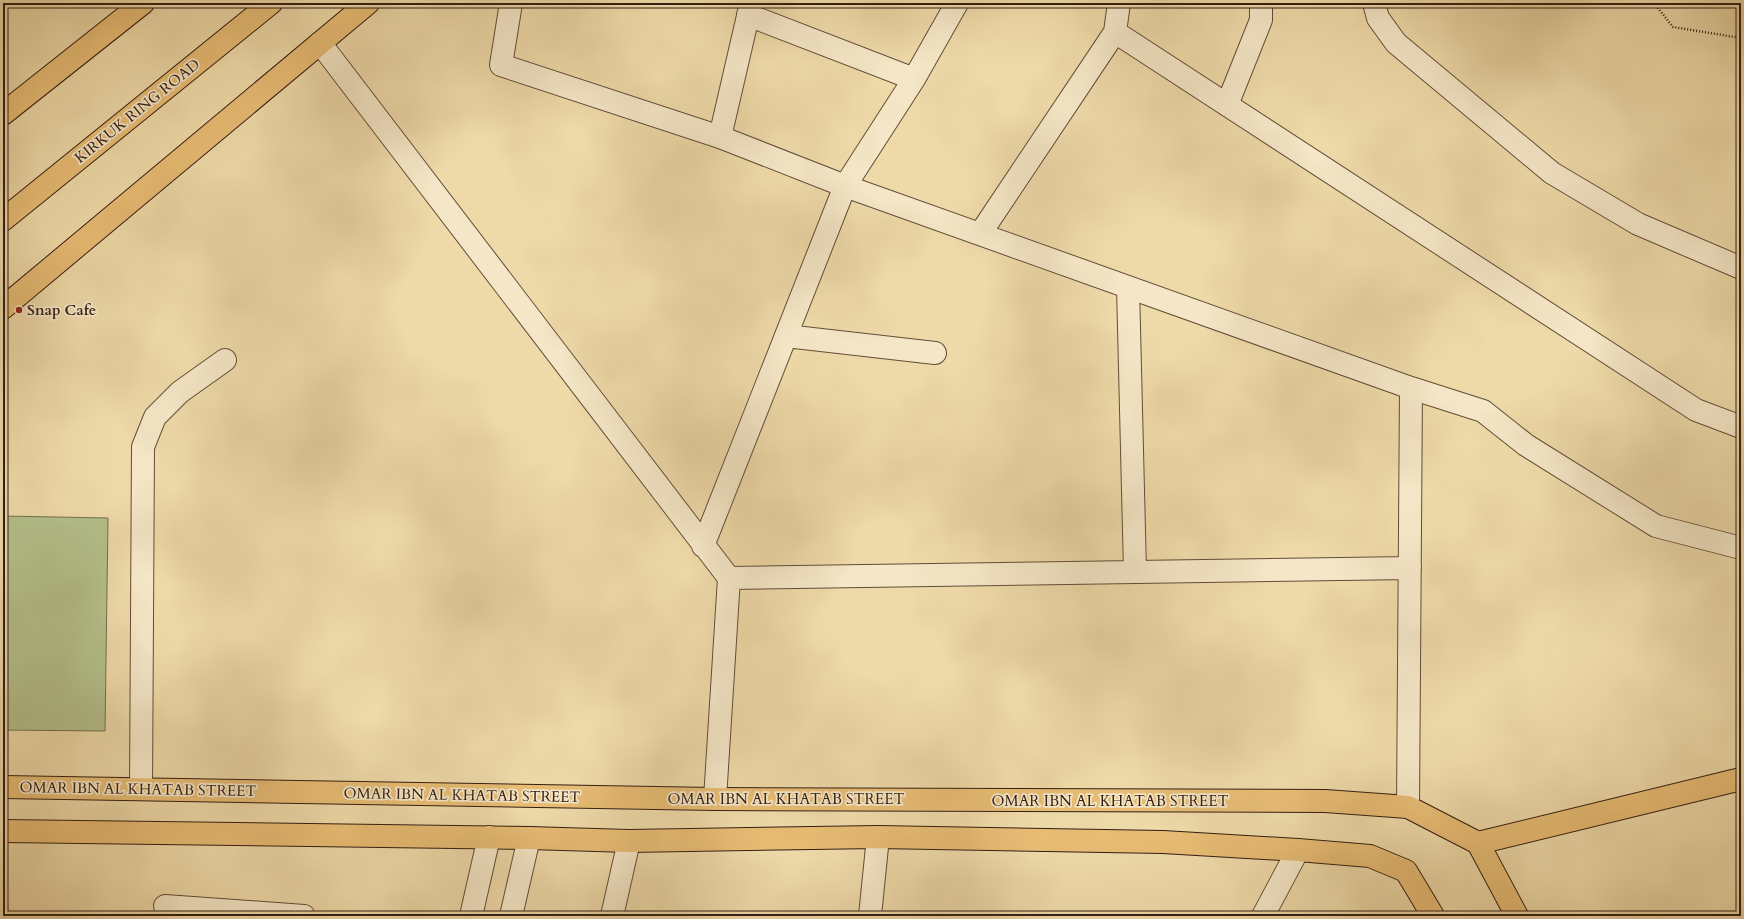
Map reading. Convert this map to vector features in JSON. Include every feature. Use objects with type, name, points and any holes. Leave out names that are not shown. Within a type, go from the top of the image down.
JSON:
[{"type":"main road","points":[[3,114],[143,3]]},
{"type":"main road","name":"KIRKUK RING ROAD","points":[[3,220],[271,3]]},
{"type":"main road","points":[[3,308],[368,3]]},
{"type":"main road","points":[[1517,916],[1478,843],[1741,779]]},
{"type":"main road","name":"OMAR IBN AL KHATAB STREET","points":[[3,787],[715,799],[1317,801],[1408,807],[1478,843]]},
{"type":"main road","points":[[3,831],[489,837],[629,841],[878,837],[1163,842],[1298,850],[1370,856],[1406,871],[1433,916]]},
{"type":"street","points":[[511,3],[501,65],[720,136],[845,186],[1411,388],[1483,411],[1526,445],[1656,526],[1741,548]]},
{"type":"street","points":[[703,546],[845,186],[914,79],[957,3]]},
{"type":"street","points":[[980,234],[1116,32],[1119,3]]},
{"type":"street","points":[[1227,105],[1261,20],[1262,3]]},
{"type":"street","points":[[1374,3],[1378,18],[1396,42],[1552,173],[1638,224],[1741,268]]},
{"type":"street","points":[[720,136],[750,9],[914,79]]},
{"type":"street","points":[[1116,32],[1696,410],[1741,427]]},
{"type":"street","points":[[320,43],[703,546],[729,578],[715,799]]},
{"type":"street","points":[[1128,287],[1135,572]]},
{"type":"street","points":[[786,336],[935,353]]},
{"type":"street","points":[[141,789],[143,447],[155,417],[180,392],[225,360]]},
{"type":"street","points":[[1408,807],[1411,388]]},
{"type":"street","points":[[729,578],[1410,568]]},
{"type":"street","points":[[470,916],[489,837]]},
{"type":"street","points":[[870,916],[878,837]]},
{"type":"street","points":[[511,916],[529,838]]},
{"type":"street","points":[[612,916],[629,841]]},
{"type":"street","points":[[1263,916],[1298,850]]},
{"type":"street","points":[[166,906],[304,916]]},
{"type":"path","points":[[1654,3],[1673,28],[1741,38]]},
{"type":"green space","points":[[3,516],[108,518],[105,731],[3,730]]},
{"type":"place","name":"Snap Cafe","points":[[19,310]]}]
